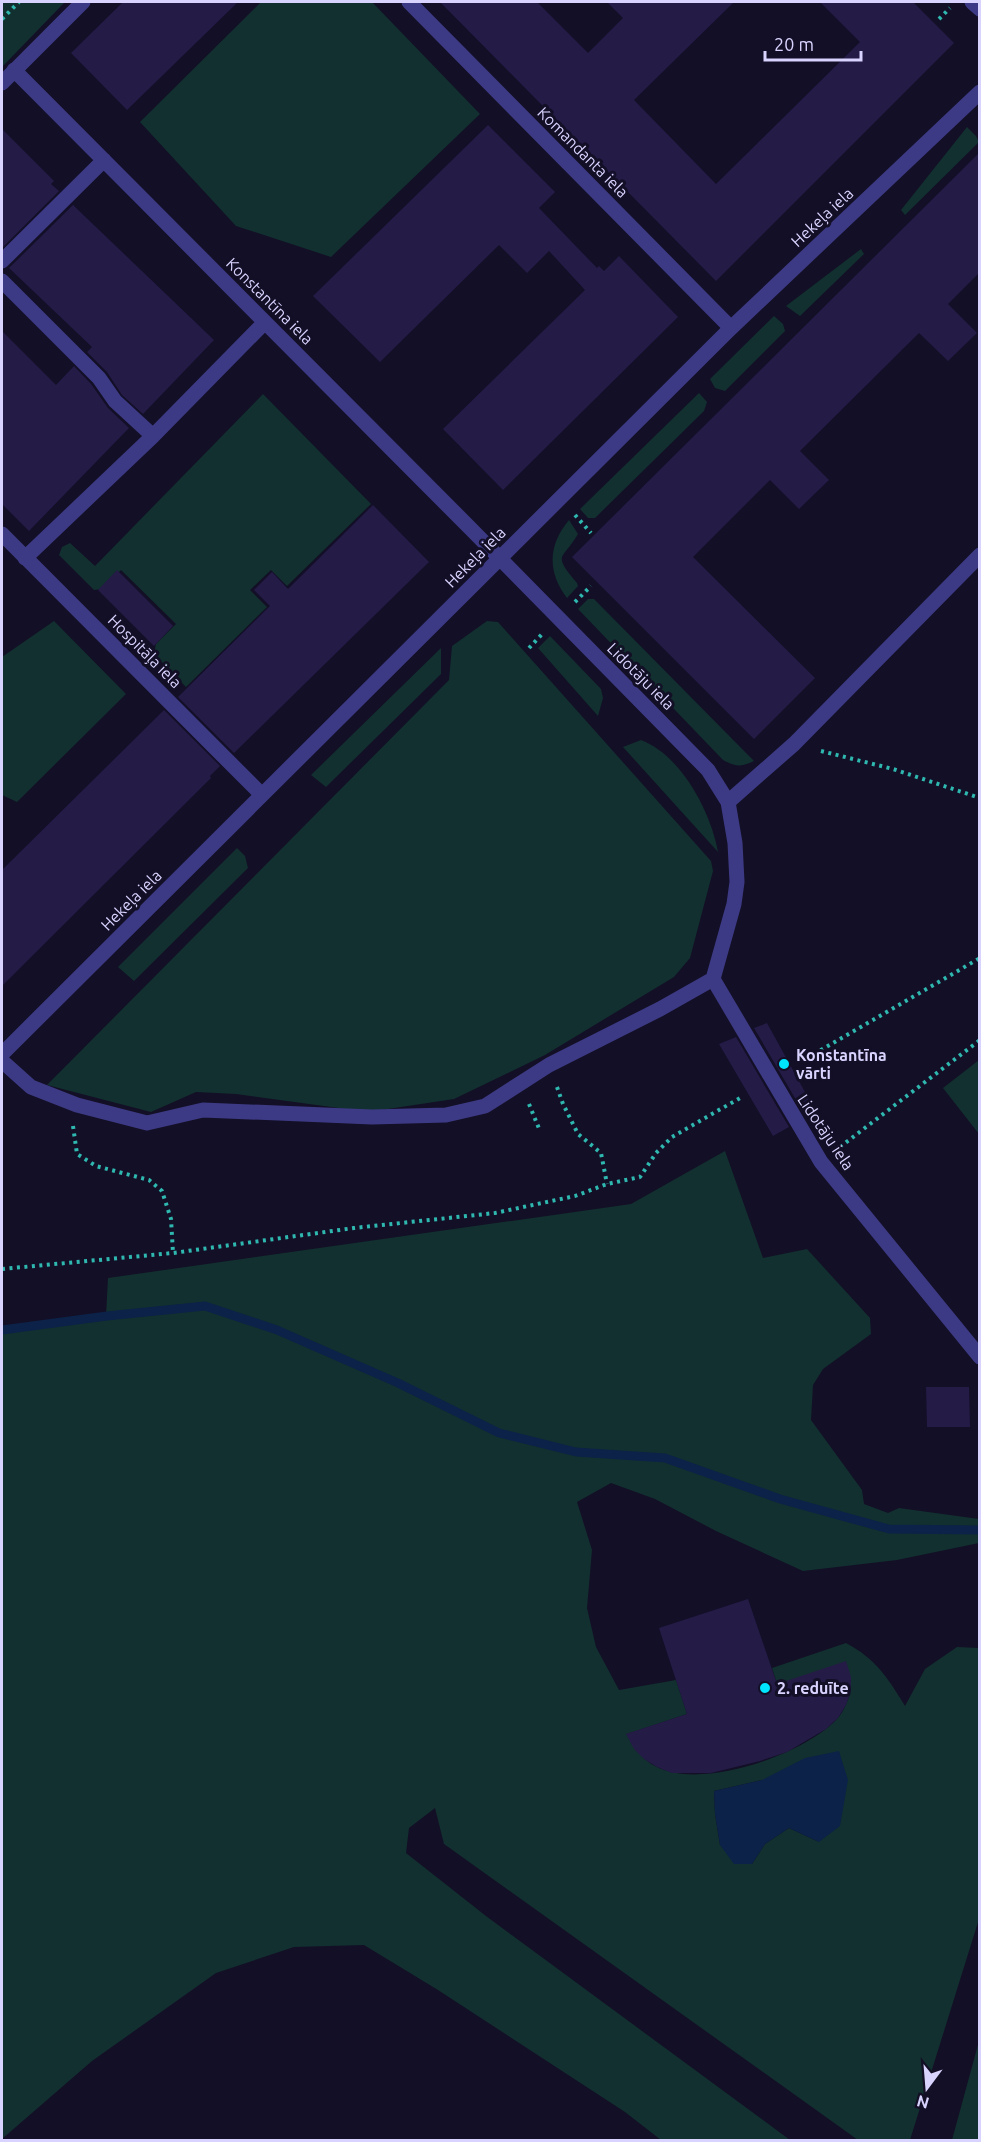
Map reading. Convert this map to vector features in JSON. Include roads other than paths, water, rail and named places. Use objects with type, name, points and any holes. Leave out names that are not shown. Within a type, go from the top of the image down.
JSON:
[{"type":"street","points":[[2,83],[83,2]]},
{"type":"street","name":"Komandanta iela","points":[[409,2],[731,328]]},
{"type":"street","points":[[972,2],[980,9]]},
{"type":"street","name":"Konstantīna iela","points":[[14,70],[499,558]]},
{"type":"street","name":"Hekeļa iela","points":[[2,1054],[731,328],[980,92]]},
{"type":"street","points":[[2,261],[104,160]]},
{"type":"street","points":[[2,281],[99,378],[115,401],[153,436]]},
{"type":"street","points":[[25,558],[153,436],[266,322]]},
{"type":"street","name":"Hospitāļa iela","points":[[2,534],[262,795]]},
{"type":"street","points":[[728,802],[795,744],[980,555]]},
{"type":"street","name":"Lidotāju iela","points":[[499,558],[708,770],[728,802],[735,843],[737,882],[734,904],[713,979],[821,1162],[980,1357]]},
{"type":"street","points":[[2,1061],[31,1087],[76,1105],[147,1124],[203,1110],[372,1117],[446,1115],[485,1106],[549,1065],[660,1009],[713,979]]},
{"type":"water","points":[[839,1751],[848,1780],[840,1826],[819,1842],[789,1828],[765,1844],[752,1864],[734,1864],[720,1845],[714,1791],[762,1780],[805,1758]]},
{"type":"waterway","points":[[2,1330],[205,1306],[277,1330],[398,1383],[499,1433],[576,1452],[665,1458],[780,1499],[889,1529],[980,1530]]},
{"type":"place","name":"Konstantīna vārti","points":[[784,1064]]},
{"type":"place","name":"2. reduīte","points":[[765,1688]]}]
